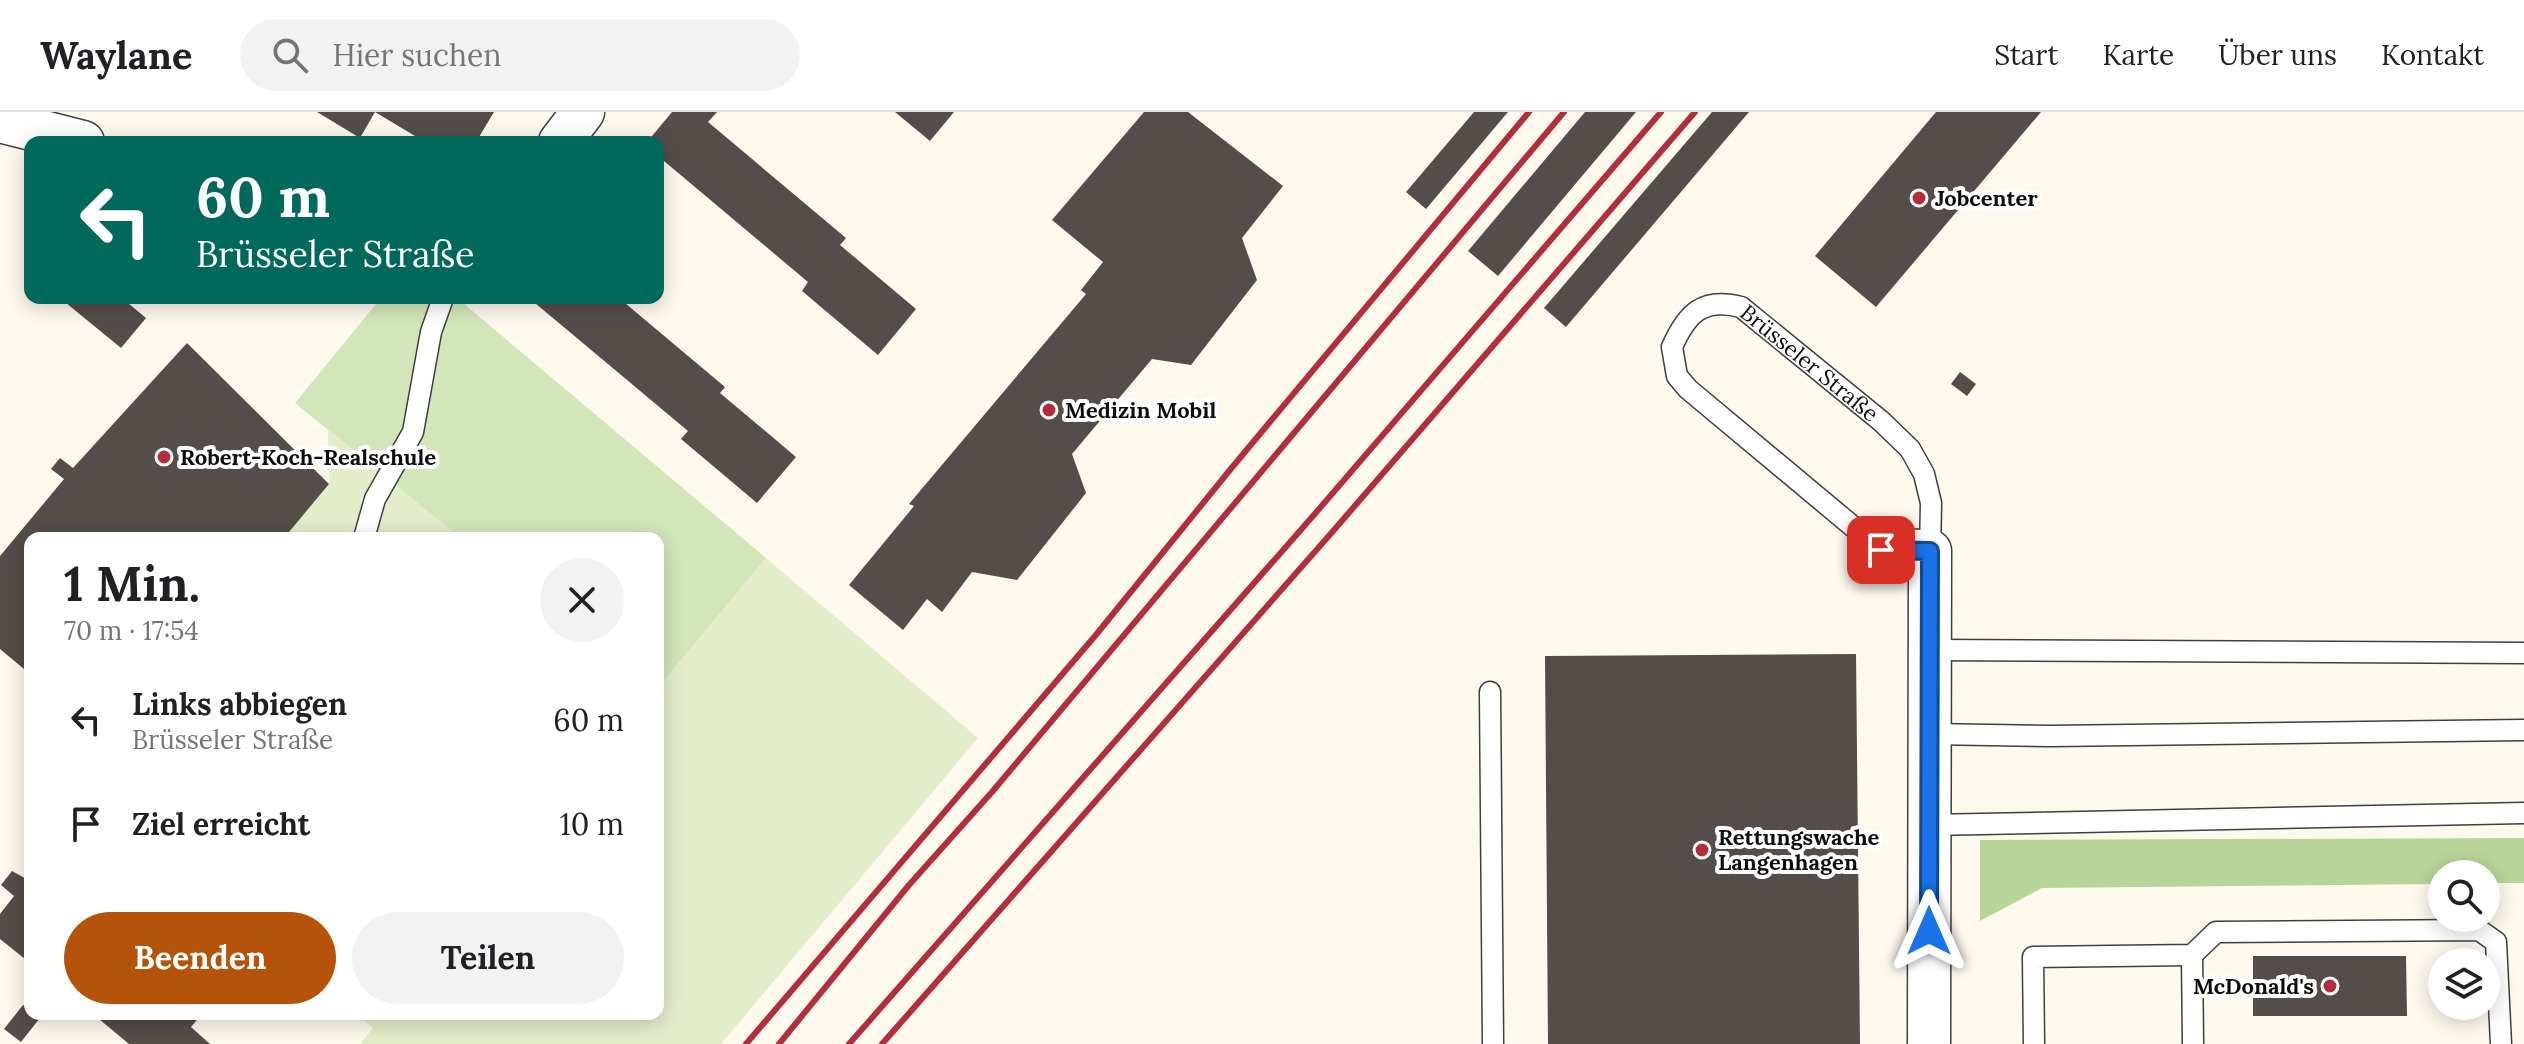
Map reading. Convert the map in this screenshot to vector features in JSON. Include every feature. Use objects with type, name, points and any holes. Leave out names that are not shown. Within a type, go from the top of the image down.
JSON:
[{"type":"street","points":[[565,136],[583,112]]},
{"type":"street","points":[[0,121],[59,136]]},
{"type":"street","name":"Brüsseler Straße","points":[[1881,550],[1930,551],[1929,1044]]},
{"type":"lane","name":"Brüsseler Straße","points":[[1881,550],[1688,389],[1677,376],[1672,347],[1688,319],[1703,307],[1722,302],[1741,307],[1881,421],[1910,449],[1924,474],[1931,503],[1930,551]]},
{"type":"lane","points":[[366,532],[375,499],[413,432],[431,332],[441,304]]},
{"type":"lane","points":[[1928,650],[2524,653]]},
{"type":"lane","points":[[1490,692],[1493,1044]]},
{"type":"lane","points":[[1929,734],[2051,736],[2524,730]]},
{"type":"lane","points":[[1929,825],[2524,813]]},
{"type":"lane","points":[[2034,1044],[2033,957],[2192,955],[2216,932],[2479,930],[2496,942],[2501,1044]]},
{"type":"lane","points":[[2192,955],[2193,1044]]},
{"type":"green space","points":[[376,304],[464,304],[766,558],[664,681],[664,532],[453,532],[295,403]]},
{"type":"green space","points":[[328,429],[453,532],[289,532],[329,484]]},
{"type":"green space","points":[[766,558],[978,738],[721,1044],[360,1044],[373,1028],[363,1020],[664,1020],[664,681]]},
{"type":"green space","points":[[2524,838],[2524,883],[2500,883],[2500,860],[2428,860],[2428,884],[2042,888],[1980,921],[1980,840]]},
{"type":"building","points":[[317,112],[375,112],[361,136]]},
{"type":"building","points":[[375,112],[494,112],[480,136],[415,136]]},
{"type":"building","points":[[672,112],[717,112],[708,122],[846,238],[840,245],[916,309],[878,355],[802,291],[808,282],[664,161],[664,136],[652,136]]},
{"type":"building","points":[[895,112],[954,112],[930,141]]},
{"type":"building","name":"Medizin Mobil","points":[[1144,112],[1188,112],[1283,186],[1242,238],[1257,280],[1191,365],[1152,359],[1072,454],[1086,493],[1017,580],[972,572],[942,612],[927,599],[903,630],[849,585],[914,506],[909,504],[1086,294],[1081,290],[1103,262],[1052,220]]},
{"type":"building","points":[[1474,112],[1508,112],[1426,209],[1406,192]]},
{"type":"building","points":[[1585,112],[1636,112],[1498,276],[1468,251]]},
{"type":"building","points":[[1712,112],[1749,112],[1566,327],[1544,308]]},
{"type":"building","points":[[1936,112],[2041,112],[1876,307],[1815,256]]},
{"type":"building","points":[[67,304],[129,304],[146,318],[121,348]]},
{"type":"building","points":[[536,304],[626,304],[725,387],[720,393],[796,457],[757,503],[681,439],[688,431]]},
{"type":"building","points":[[187,343],[329,484],[289,532],[24,532],[24,669],[0,649],[0,556],[64,479],[51,469],[60,458],[73,468]]},
{"type":"building","points":[[1960,372],[1976,384],[1967,396],[1951,384]]},
{"type":"building","name":"Rettungswache Langenhagen","points":[[1856,654],[1860,1044],[1548,1044],[1545,656]]},
{"type":"building","points":[[12,871],[24,878],[24,958],[0,939],[0,914],[14,896],[1,885]]},
{"type":"building","name":"McDonald's","points":[[2253,956],[2406,956],[2407,1016],[2253,1016]]},
{"type":"building","points":[[23,1005],[24,1020],[38,1020],[21,1042],[4,1029]]},
{"type":"building","points":[[100,1020],[197,1020],[191,1027],[210,1044],[129,1044]]},
{"type":"railway","points":[[746,1044],[1095,636],[1529,112]]},
{"type":"railway","points":[[779,1044],[909,885],[992,792],[1564,112]]},
{"type":"railway","points":[[849,1044],[1313,516],[1661,112]]},
{"type":"railway","points":[[882,1044],[1334,530],[1695,112]]},
{"type":"place","name":"Jobcenter","points":[[1919,198]]},
{"type":"place","name":"Medizin Mobil","points":[[1049,410]]},
{"type":"place","name":"Robert-Koch-Realschule","points":[[164,457]]},
{"type":"place","name":"Rettungswache Langenhagen","points":[[1702,850]]},
{"type":"place","name":"McDonald's","points":[[2330,986]]},
{"type":"route","points":[[1881,550],[1930,551],[1929,931]]}]
